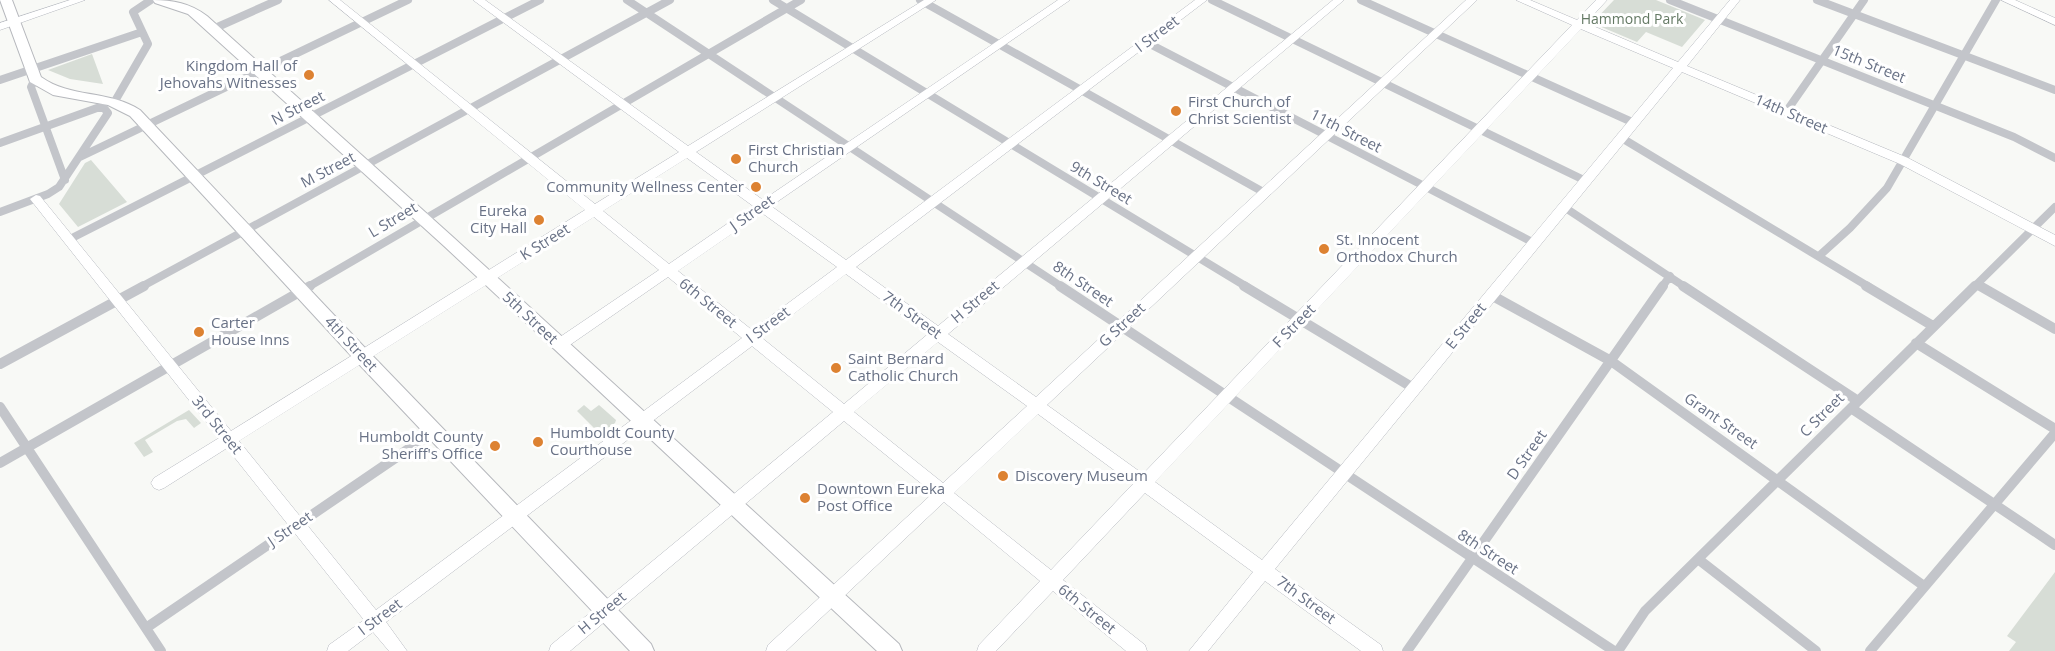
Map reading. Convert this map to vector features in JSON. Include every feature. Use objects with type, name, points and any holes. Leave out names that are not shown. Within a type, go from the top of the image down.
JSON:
[{"type":"highway","points":[[6,0],[9,21],[32,75]]},
{"type":"highway","name":"5th Street","points":[[159,0],[192,10],[423,219],[892,651]]},
{"type":"highway","name":"4th Street","points":[[32,75],[43,87],[56,92],[130,109],[644,651]]},
{"type":"street","points":[[0,27],[57,0]]},
{"type":"street","points":[[9,21],[80,0]]},
{"type":"street","points":[[0,213],[53,192],[65,180],[108,113],[110,105],[148,44],[133,12],[151,0]]},
{"type":"street","points":[[213,29],[278,0]]},
{"type":"street","name":"6th Street","points":[[334,0],[1139,651]]},
{"type":"street","points":[[80,157],[408,0]]},
{"type":"street","name":"7th Street","points":[[478,0],[1375,651]]},
{"type":"street","name":"N Street","points":[[68,240],[540,0]]},
{"type":"street","name":"8th Street","points":[[627,0],[1614,651]]},
{"type":"street","name":"M Street","points":[[0,364],[670,0]]},
{"type":"street","name":"9th Street","points":[[773,0],[1414,388]]},
{"type":"street","name":"L Street","points":[[0,463],[302,291],[801,0]]},
{"type":"street","name":"J Street","points":[[559,345],[1065,0]]},
{"type":"street","name":"I Street","points":[[335,651],[1202,0]]},
{"type":"street","points":[[1212,0],[1586,181]]},
{"type":"street","name":"H Street","points":[[557,651],[1339,0]]},
{"type":"street","points":[[1361,0],[1632,122]]},
{"type":"street","name":"G Street","points":[[774,651],[1472,0]]},
{"type":"street","name":"14th Street","points":[[1521,0],[1904,161],[2055,241]]},
{"type":"street","name":"F Street","points":[[985,651],[1602,0]]},
{"type":"street","name":"15th Street","points":[[1670,0],[2014,137],[2055,158]]},
{"type":"street","name":"E Street","points":[[1197,651],[1735,0]]},
{"type":"street","points":[[1817,0],[2055,90]]},
{"type":"street","points":[[1786,112],[1864,0]]},
{"type":"street","points":[[1819,256],[1850,228],[1887,188],[1996,0]]},
{"type":"street","points":[[2006,0],[2055,22]]},
{"type":"street","points":[[925,1],[1265,192]]},
{"type":"street","name":"K Street","points":[[159,483],[688,153],[925,1]]},
{"type":"street","points":[[0,80],[32,75],[142,32]]},
{"type":"street","name":"11th Street","points":[[1146,42],[1534,243]]},
{"type":"street","points":[[32,75],[31,87],[65,180]]},
{"type":"street","points":[[0,143],[110,105]]},
{"type":"street","points":[[1620,137],[1933,326]]},
{"type":"street","name":"3rd Street","points":[[36,199],[399,651]]},
{"type":"street","points":[[1564,207],[1670,276],[2055,544]]},
{"type":"street","name":"C Street","points":[[1618,651],[1637,620],[2055,207]]},
{"type":"street","name":"D Street","points":[[1407,651],[1670,276]]},
{"type":"street","points":[[1977,284],[2055,329]]},
{"type":"street","name":"Grant Street","points":[[1491,296],[1611,361],[1924,586]]},
{"type":"street","points":[[1870,651],[1996,505],[2055,431],[1916,343]]},
{"type":"street","points":[[0,406],[161,651]]},
{"type":"street","name":"J Street","points":[[146,627],[435,431]]},
{"type":"street","points":[[1698,559],[1815,651]]},
{"type":"green space","name":"Hammond Park","points":[[1614,0],[1656,0],[1705,20],[1682,47],[1646,32],[1637,42],[1592,23]]},
{"type":"green space","points":[[92,54],[103,84],[70,79],[48,70]]},
{"type":"green space","points":[[91,160],[127,202],[78,227],[59,204],[85,163]]},
{"type":"green space","points":[[584,405],[591,411],[599,405],[616,420],[615,423],[600,434],[577,411]]},
{"type":"green space","points":[[189,410],[201,423],[194,428],[186,419],[177,421],[145,440],[153,452],[144,457],[134,443]]},
{"type":"green space","points":[[2055,572],[2055,651],[2009,651],[2016,642],[2007,636]]},
{"type":"place","name":"Kingdom Hall of Jehovahs Witnesses","points":[[309,75]]},
{"type":"place","name":"First Church of Christ Scientist","points":[[1176,111]]},
{"type":"place","name":"First Christian Church","points":[[736,159]]},
{"type":"place","name":"Community Wellness Center","points":[[756,187]]},
{"type":"place","name":"Eureka City Hall","points":[[539,220]]},
{"type":"place","name":"St. Innocent Orthodox Church","points":[[1324,249]]},
{"type":"place","name":"Carter House Inns","points":[[199,332]]},
{"type":"place","name":"Saint Bernard Catholic Church","points":[[836,368]]},
{"type":"place","name":"Humboldt County Courthouse","points":[[538,442]]},
{"type":"place","name":"Humboldt County Sheriff's Office","points":[[495,446]]},
{"type":"place","name":"Discovery Museum","points":[[1003,476]]},
{"type":"place","name":"Downtown Eureka Post Office","points":[[805,498]]}]
